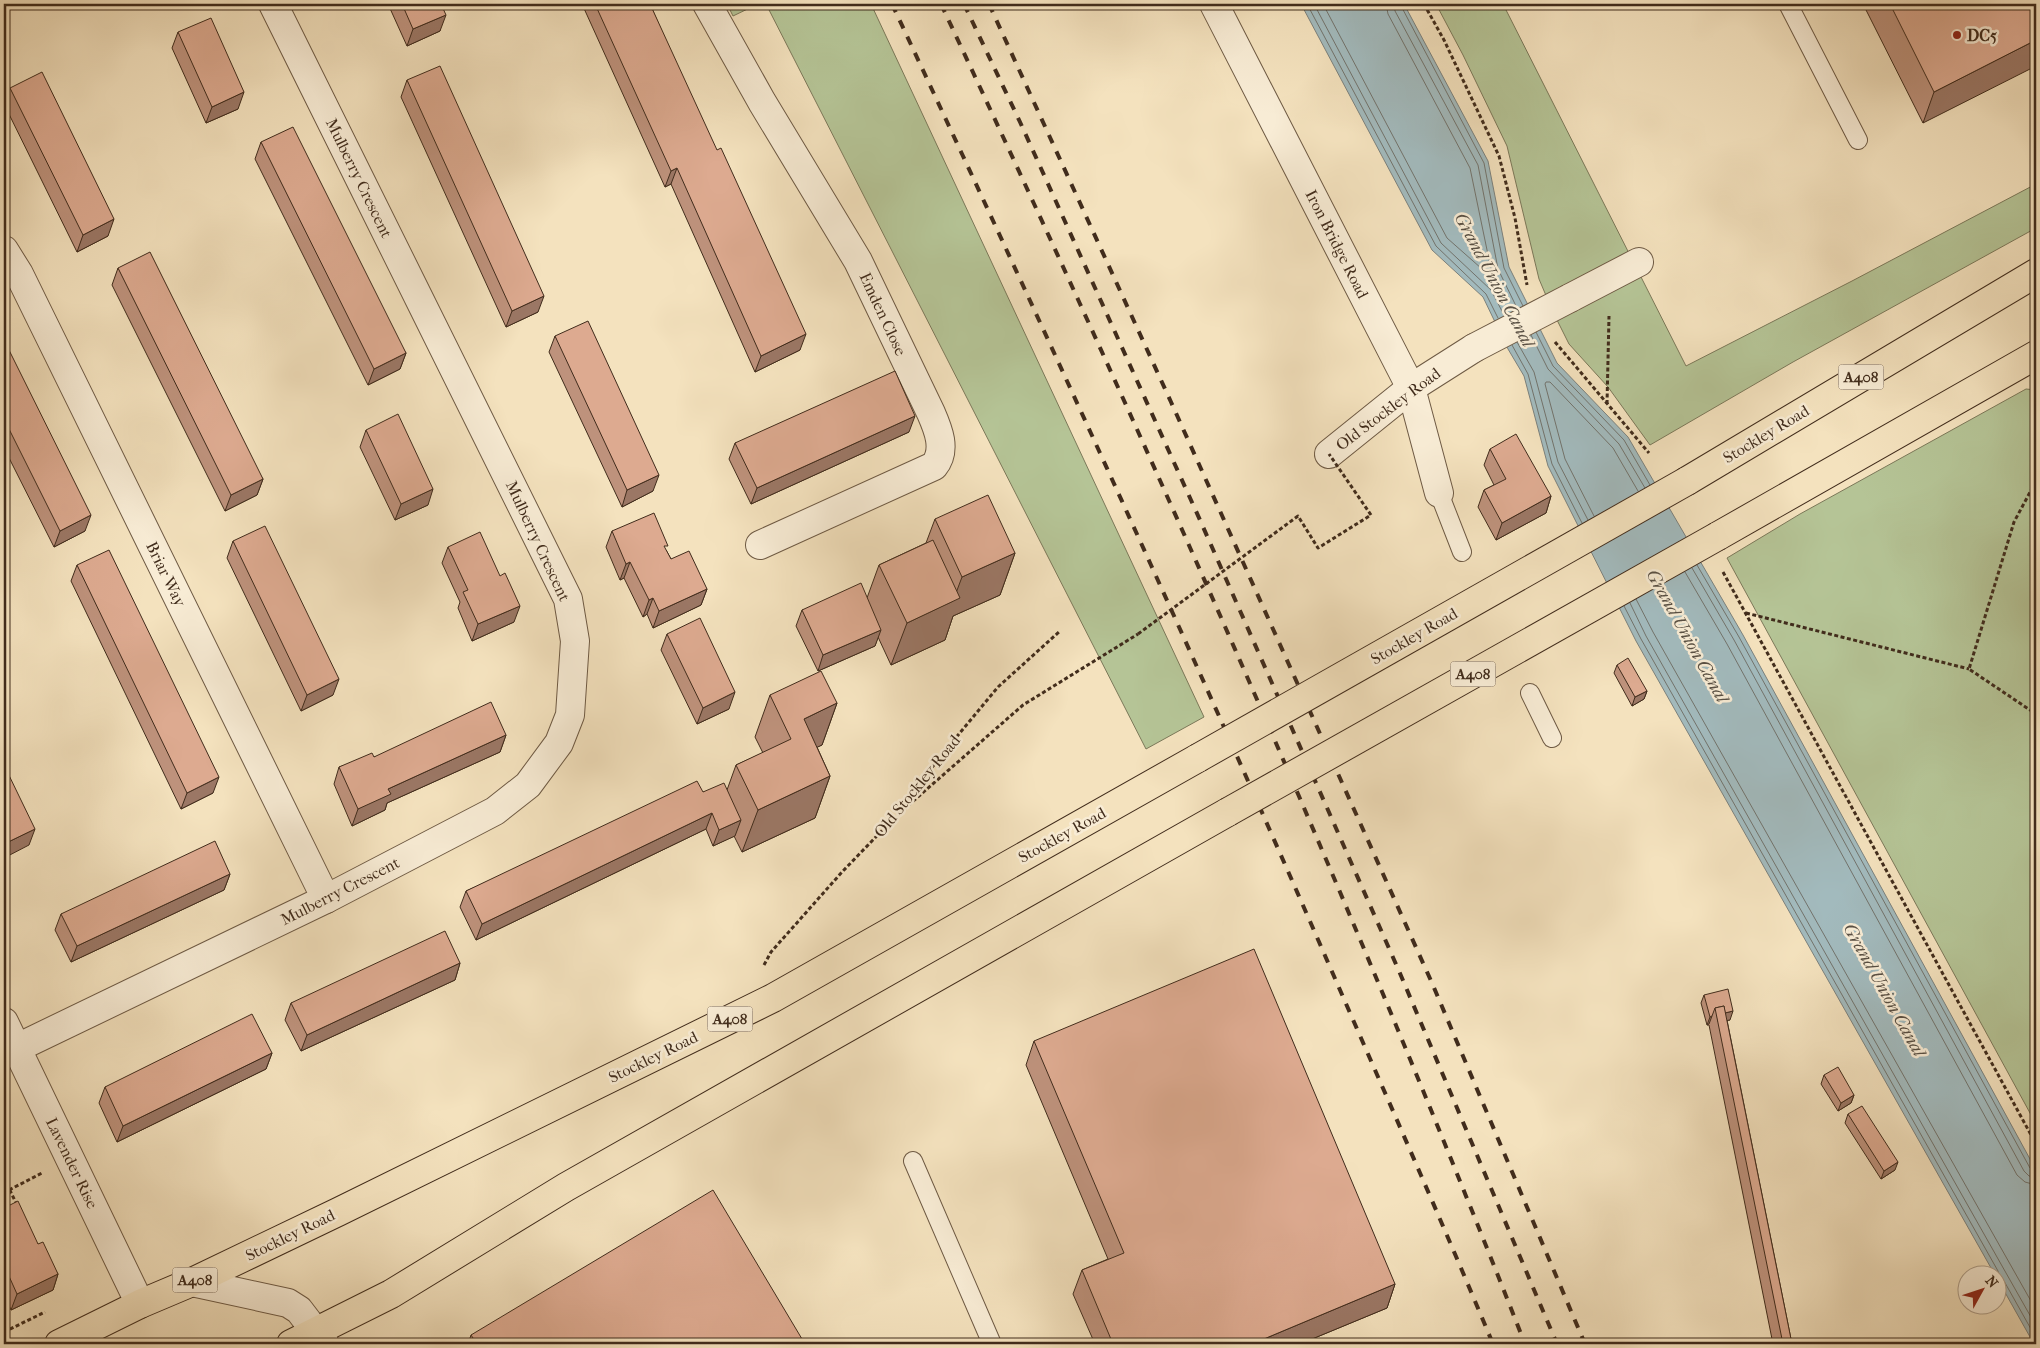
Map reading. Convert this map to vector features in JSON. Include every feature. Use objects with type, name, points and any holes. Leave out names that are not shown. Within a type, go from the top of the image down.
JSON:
[{"type":"main road","name":"Stockley Road","points":[[60,1344],[140,1304],[192,1282],[773,998],[1687,481],[2036,273]]},
{"type":"main road","name":"A408","points":[[291,1344],[321,1338],[566,1187],[2036,355]]},
{"type":"street","name":"Mulberry Crescent","points":[[17,1048],[326,899],[495,811],[528,785],[559,743],[570,715],[575,641],[568,598],[272,4]]},
{"type":"street","name":"Emden Close","points":[[707,4],[762,102],[858,261],[931,413],[940,438],[940,455],[934,466],[760,545]]},
{"type":"street","name":"Iron Bridge Road","points":[[1214,4],[1411,388],[1439,493]]},
{"type":"street","name":"Briar Way","points":[[4,250],[19,274],[326,899]]},
{"type":"street","points":[[1609,278],[1639,262]]},
{"type":"street","name":"Old Stockley Road","points":[[1329,454],[1411,388],[1474,348],[1609,278]]},
{"type":"street","name":"Lavender Rise","points":[[4,1022],[140,1304]]},
{"type":"street","points":[[192,1282],[288,1303],[299,1310],[321,1338]]},
{"type":"lane","points":[[1788,4],[1858,140]]},
{"type":"lane","points":[[1439,493],[1462,552]]},
{"type":"lane","points":[[1530,693],[1552,738]]},
{"type":"lane","points":[[913,1161],[992,1344]]},
{"type":"path","points":[[1424,4],[1444,40],[1499,156],[1515,218],[1527,284],[1531,292]]},
{"type":"path","points":[[1607,404],[1609,278]]},
{"type":"path","points":[[1553,340],[1649,453]]},
{"type":"path","points":[[898,814],[1023,706],[1138,634],[1298,516],[1318,548],[1371,515],[1329,454]]},
{"type":"path","points":[[1969,669],[2014,522],[2036,481]]},
{"type":"path","points":[[1723,572],[2036,1144]]},
{"type":"path","points":[[1745,612],[1969,669],[2036,714]]},
{"type":"path","name":"Old Stockley Road","points":[[773,998],[763,967],[771,952],[842,872],[898,814],[939,758],[998,687],[1060,631]]},
{"type":"path","points":[[4,1178],[19,1210]]},
{"type":"path","points":[[4,1332],[51,1309]]},
{"type":"green space","points":[[727,4],[758,4],[733,16]]},
{"type":"green space","points":[[766,4],[871,4],[1204,717],[1146,749]]},
{"type":"green space","points":[[1436,4],[1503,4],[1686,366],[2036,184],[2036,228],[1793,362],[1650,445],[1608,387],[1569,344],[1553,312],[1539,279],[1507,146]]},
{"type":"green space","points":[[2026,389],[2036,390],[2036,1124],[1727,558],[1800,514]]},
{"type":"water","name":"Grand Union Canal","points":[[1301,4],[1404,4],[1488,161],[1509,267],[1557,363],[1628,437],[1743,635],[2036,1170],[2036,1344],[2034,1344],[2008,1298],[2008,1266],[1990,1266],[1636,641],[1548,466],[1524,376],[1508,349],[1483,297],[1432,250]]},
{"type":"building","points":[[402,4],[441,4],[446,15],[413,29]]},
{"type":"building","points":[[595,4],[650,4],[717,150],[721,148],[806,334],[761,356],[677,168],[671,171]]},
{"type":"building","points":[[1890,4],[2036,4],[2036,40],[1934,92]]},
{"type":"building","points":[[211,18],[244,92],[212,107],[178,32]]},
{"type":"building","points":[[440,66],[544,296],[512,311],[407,80]]},
{"type":"building","points":[[42,72],[114,219],[83,235],[10,88]]},
{"type":"building","points":[[293,127],[406,353],[374,369],[261,142]]},
{"type":"building","points":[[150,252],[263,479],[231,495],[118,268]]},
{"type":"building","points":[[588,321],[659,475],[627,490],[555,336]]},
{"type":"building","points":[[4,340],[91,515],[60,531],[4,419]]},
{"type":"building","points":[[895,371],[915,416],[757,488],[735,443]]},
{"type":"building","points":[[398,414],[433,489],[401,504],[366,430]]},
{"type":"building","points":[[1516,434],[1551,496],[1502,523],[1484,490],[1506,479],[1490,449]]},
{"type":"building","points":[[988,495],[1015,553],[962,577],[935,519]]},
{"type":"building","points":[[654,513],[668,546],[664,546],[671,559],[689,551],[707,589],[659,611],[653,598],[649,600],[630,562],[626,564],[612,531]]},
{"type":"building","points":[[265,526],[339,679],[307,695],[233,541]]},
{"type":"building","points":[[480,532],[500,576],[505,573],[520,606],[478,624],[463,592],[468,590],[448,547]]},
{"type":"building","points":[[933,540],[960,598],[907,623],[879,565]]},
{"type":"building","points":[[109,550],[219,777],[187,793],[77,565]]},
{"type":"building","points":[[861,583],[881,630],[823,655],[802,610]]},
{"type":"building","points":[[700,618],[735,692],[703,708],[667,634]]},
{"type":"building","points":[[1628,658],[1647,691],[1635,697],[1617,665]]},
{"type":"building","points":[[821,671],[837,703],[804,719],[830,776],[758,810],[736,765],[791,739],[770,695]]},
{"type":"building","points":[[491,702],[506,735],[388,789],[391,794],[358,809],[339,767],[372,753],[374,757]]},
{"type":"building","points":[[4,765],[35,829],[4,844]]},
{"type":"building","points":[[697,781],[703,792],[724,783],[741,820],[719,830],[712,813],[482,924],[466,891]]},
{"type":"building","points":[[215,841],[230,874],[77,946],[61,914]]},
{"type":"building","points":[[445,931],[460,963],[307,1035],[291,1003]]},
{"type":"building","points":[[1254,949],[1395,1284],[1252,1344],[1113,1344],[1082,1270],[1124,1253],[1034,1041]]},
{"type":"building","points":[[1728,989],[1733,1011],[1725,1013],[1724,1006],[1715,1008],[1710,1017],[1704,995]]},
{"type":"building","points":[[1724,1006],[1792,1344],[1783,1344],[1715,1008]]},
{"type":"building","points":[[252,1014],[272,1053],[123,1126],[105,1087]]},
{"type":"building","points":[[1838,1067],[1854,1095],[1841,1103],[1824,1075]]},
{"type":"building","points":[[1862,1106],[1898,1162],[1884,1171],[1848,1114]]},
{"type":"building","points":[[713,1190],[805,1344],[477,1344],[471,1335]]},
{"type":"building","points":[[18,1201],[38,1244],[43,1242],[58,1274],[17,1294],[4,1265],[6,1260],[4,1255],[4,1208]]},
{"type":"railway","points":[[892,4],[1218,713],[1409,1147],[1493,1344]]},
{"type":"railway","points":[[941,4],[1095,336],[1244,669],[1388,1006],[1525,1344]]},
{"type":"railway","points":[[964,4],[1020,122],[1200,520],[1399,971],[1557,1344]]},
{"type":"railway","points":[[989,4],[1171,402],[1432,983],[1585,1344]]},
{"type":"place","name":"DC5","points":[[1957,35]]}]
